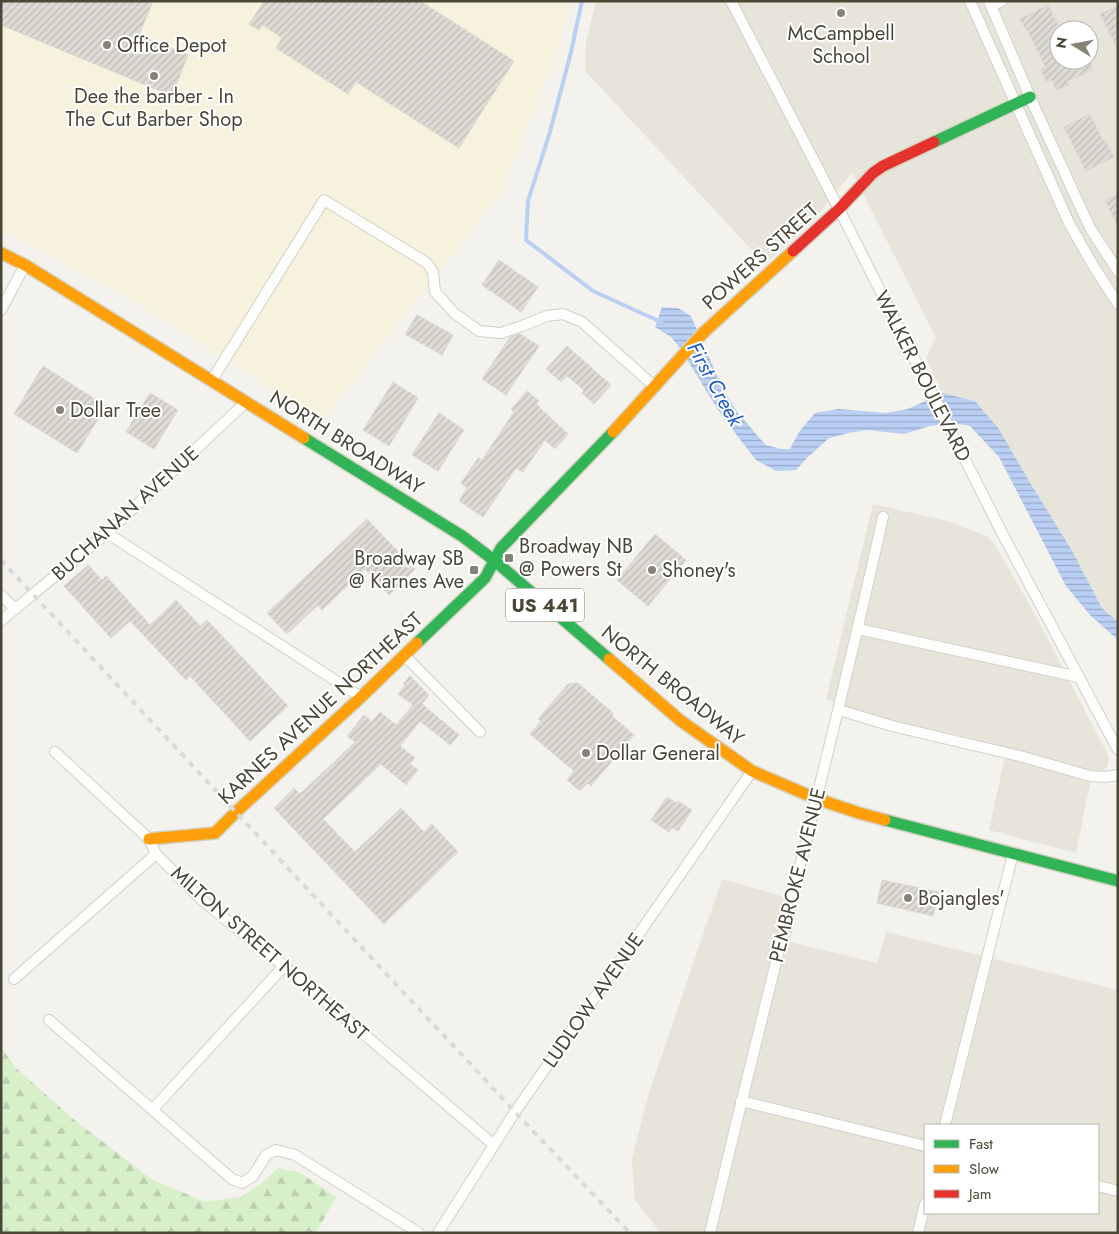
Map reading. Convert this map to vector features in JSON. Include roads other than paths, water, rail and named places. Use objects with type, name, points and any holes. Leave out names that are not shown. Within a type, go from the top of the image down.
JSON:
[{"type":"main road","name":"POWERS STREET","points":[[495,561],[501,548],[626,419],[703,333],[839,209],[873,174],[883,166],[1030,97]]},
{"type":"main road","name":"NORTH BROADWAY","points":[[1,253],[25,265],[462,536],[495,561],[681,720],[752,771],[817,799],[859,813],[1118,880]]},
{"type":"main road","name":"KARNES AVENUE NORTHEAST","points":[[148,839],[215,833],[405,656],[485,578],[495,561]]},
{"type":"street","name":"WALKER BOULEVARD","points":[[731,1],[839,209],[1002,533],[1118,750]]},
{"type":"street","points":[[970,1],[1069,223],[1118,304]]},
{"type":"street","points":[[1002,1],[990,4],[1090,228],[1118,271]]},
{"type":"street","points":[[212,380],[324,200],[427,262],[433,272],[436,292],[454,313],[479,331],[501,333],[547,316],[563,314],[582,322],[654,386]]},
{"type":"street","points":[[1,310],[25,265]]},
{"type":"street","name":"BUCHANAN AVENUE","points":[[1,621],[107,533],[246,402]]},
{"type":"street","name":"PEMBROKE AVENUE","points":[[710,1233],[740,1101],[839,710],[883,518]]},
{"type":"street","points":[[107,533],[361,697]]},
{"type":"street","points":[[1,595],[15,609]]},
{"type":"street","points":[[858,629],[1078,677]]},
{"type":"street","points":[[405,656],[480,732]]},
{"type":"street","points":[[839,710],[892,726],[1020,756],[1090,776],[1105,777],[1118,775]]},
{"type":"street","name":"MILTON STREET NORTHEAST","points":[[55,752],[148,839],[156,854],[203,901],[284,966],[494,1145]]},
{"type":"street","name":"LUDLOW AVENUE","points":[[438,1233],[515,1112],[752,771]]},
{"type":"street","points":[[14,980],[156,854]]},
{"type":"street","points":[[945,1124],[1013,854]]},
{"type":"street","points":[[152,1109],[284,966]]},
{"type":"street","points":[[49,1020],[232,1180],[242,1183],[253,1176],[266,1155],[276,1150],[295,1155],[419,1233]]},
{"type":"street","points":[[740,1101],[924,1146]]},
{"type":"street","points":[[1099,1186],[1118,1191]]},
{"type":"street","points":[[918,1233],[924,1208]]},
{"type":"water","name":"First Creek","points":[[662,307],[678,308],[691,316],[721,385],[735,409],[766,445],[790,449],[799,432],[815,413],[838,409],[886,413],[908,409],[942,393],[975,401],[999,429],[1071,549],[1102,608],[1118,622],[1118,640],[1090,615],[1066,586],[999,457],[970,426],[954,423],[930,426],[904,434],[867,430],[849,433],[829,438],[796,470],[776,471],[756,460],[722,416],[680,348],[671,337],[655,327]]},
{"type":"waterway","name":"First Creek","points":[[582,1],[550,132],[528,201],[526,240],[593,291],[661,322]]},
{"type":"railway","points":[[1,560],[630,1233]]},
{"type":"place","name":"McCampbell School","points":[[841,13]]},
{"type":"place","name":"Office Depot","points":[[107,45]]},
{"type":"place","name":"Dee the barber - In The Cut Barber Shop","points":[[154,76]]},
{"type":"place","name":"Dollar Tree","points":[[60,410]]},
{"type":"place","name":"Broadway NB @ Powers St","points":[[509,558]]},
{"type":"place","name":"Broadway SB @ Karnes Ave","points":[[474,570]]},
{"type":"place","name":"Shoney's","points":[[652,570]]},
{"type":"place","name":"Dollar General","points":[[586,753]]},
{"type":"place","name":"Bojangles'","points":[[908,898]]}]
